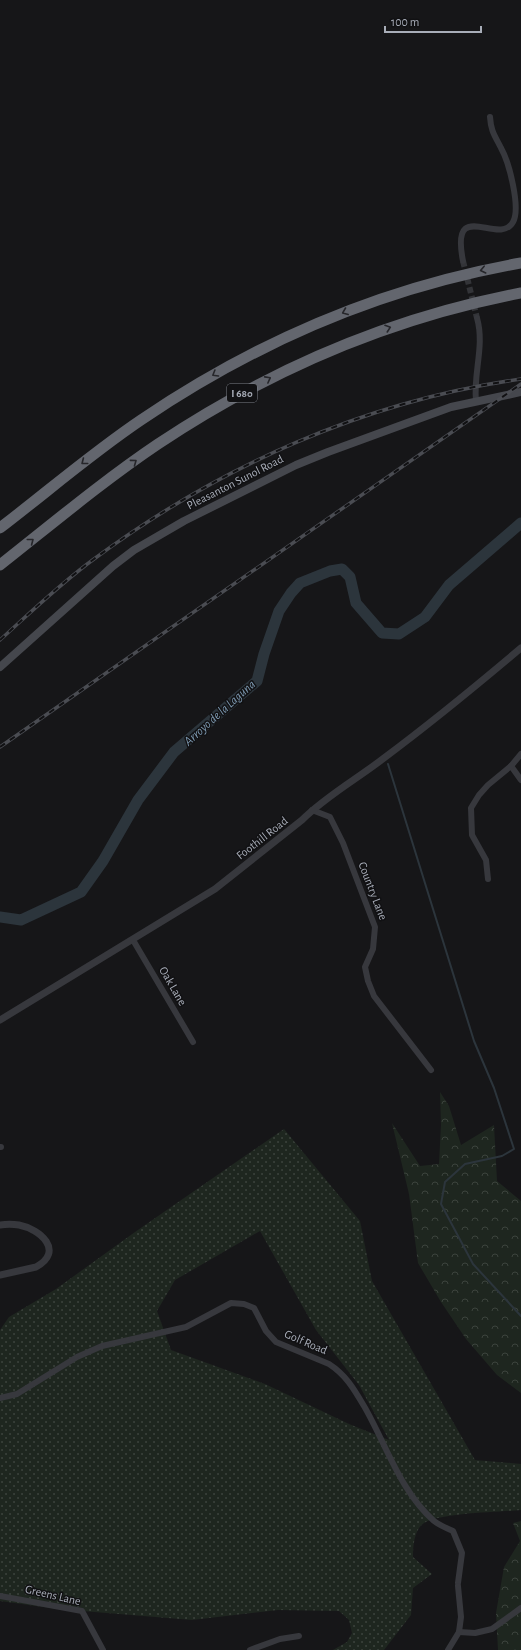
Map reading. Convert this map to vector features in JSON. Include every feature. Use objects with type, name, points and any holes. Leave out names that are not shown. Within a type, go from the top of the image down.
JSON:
[{"type":"highway","name":"I 680","points":[[0,528],[140,420],[219,371],[261,348],[323,321],[394,295],[450,278],[521,263]]},
{"type":"highway","name":"I 680","points":[[0,565],[157,445],[194,421],[277,374],[354,340],[411,320],[456,307],[521,293]]},
{"type":"main road","name":"Pleasanton Sunol Road","points":[[0,667],[113,566],[134,550],[159,535],[296,465],[451,408],[476,401],[521,392]]},
{"type":"street","points":[[463,261],[461,238],[464,231],[469,227],[478,225],[499,230],[512,223],[515,215],[515,202],[507,162],[501,148],[493,136],[490,117]]},
{"type":"street","points":[[476,401],[474,386],[481,335],[477,318]]},
{"type":"street","name":"Foothill Road","points":[[0,1020],[134,940],[215,889],[302,820],[312,810],[402,744],[521,648]]},
{"type":"street","points":[[488,879],[486,860],[472,835],[471,808],[488,784],[511,766],[521,754]]},
{"type":"street","points":[[511,766],[521,780]]},
{"type":"street","name":"Country Lane","points":[[312,810],[330,817],[343,843],[375,927],[373,949],[365,967],[368,981],[374,996],[431,1070]]},
{"type":"street","name":"Oak Lane","points":[[134,940],[193,1042]]},
{"type":"street","points":[[0,1225],[19,1225],[40,1234],[48,1244],[49,1248],[46,1258],[36,1267],[0,1275]]},
{"type":"street","name":"Golf Road","points":[[0,1398],[17,1394],[77,1357],[102,1346],[186,1327],[231,1303],[244,1304],[254,1308],[266,1331],[276,1342],[329,1364],[337,1369],[350,1382],[378,1430],[404,1484],[418,1505],[435,1522],[452,1530],[462,1553],[458,1584],[461,1617],[459,1632],[448,1650]]},
{"type":"street","name":"Greens Lane","points":[[0,1596],[82,1611],[103,1650]]},
{"type":"street","points":[[459,1632],[475,1633],[492,1629],[521,1608]]},
{"type":"street","points":[[250,1650],[280,1639],[299,1636]]},
{"type":"green space","points":[[440,1092],[449,1106],[461,1145],[494,1125],[497,1181],[521,1201],[521,1393],[497,1375],[466,1339],[441,1302],[418,1263],[409,1194],[392,1123],[420,1166],[439,1164],[441,1125]]},
{"type":"green space","points":[[284,1129],[360,1221],[372,1281],[475,1460],[521,1464],[521,1510],[443,1517],[424,1523],[418,1530],[413,1548],[413,1557],[432,1574],[413,1588],[411,1615],[384,1650],[333,1650],[347,1642],[352,1633],[349,1620],[339,1611],[278,1610],[192,1620],[58,1609],[0,1601],[0,1330],[9,1317],[56,1289],[135,1232]],"holes":[[[260,1231],[316,1330],[359,1385],[389,1440],[349,1424],[265,1384],[171,1350],[157,1311],[175,1280]]]},
{"type":"green space","points":[[521,1521],[521,1650],[498,1650],[496,1613],[504,1567],[520,1541],[513,1523]]},
{"type":"waterway","name":"Arroyo de la Laguna","points":[[0,917],[21,920],[81,892],[103,861],[138,800],[174,752],[257,681],[264,654],[279,611],[300,583],[330,571],[342,569],[350,577],[356,603],[382,633],[399,634],[425,617],[449,585],[521,523]]},
{"type":"waterway","points":[[388,764],[474,1041],[494,1088],[514,1149],[502,1156],[465,1164],[445,1182],[441,1204],[473,1264],[521,1316]]},
{"type":"tunnel","points":[[463,261],[477,318]]},
{"type":"railway","points":[[0,640],[58,588],[94,559],[142,525],[243,467],[296,442],[351,421],[406,403],[463,389],[521,379]]},
{"type":"railway","points":[[0,747],[521,384]]}]
